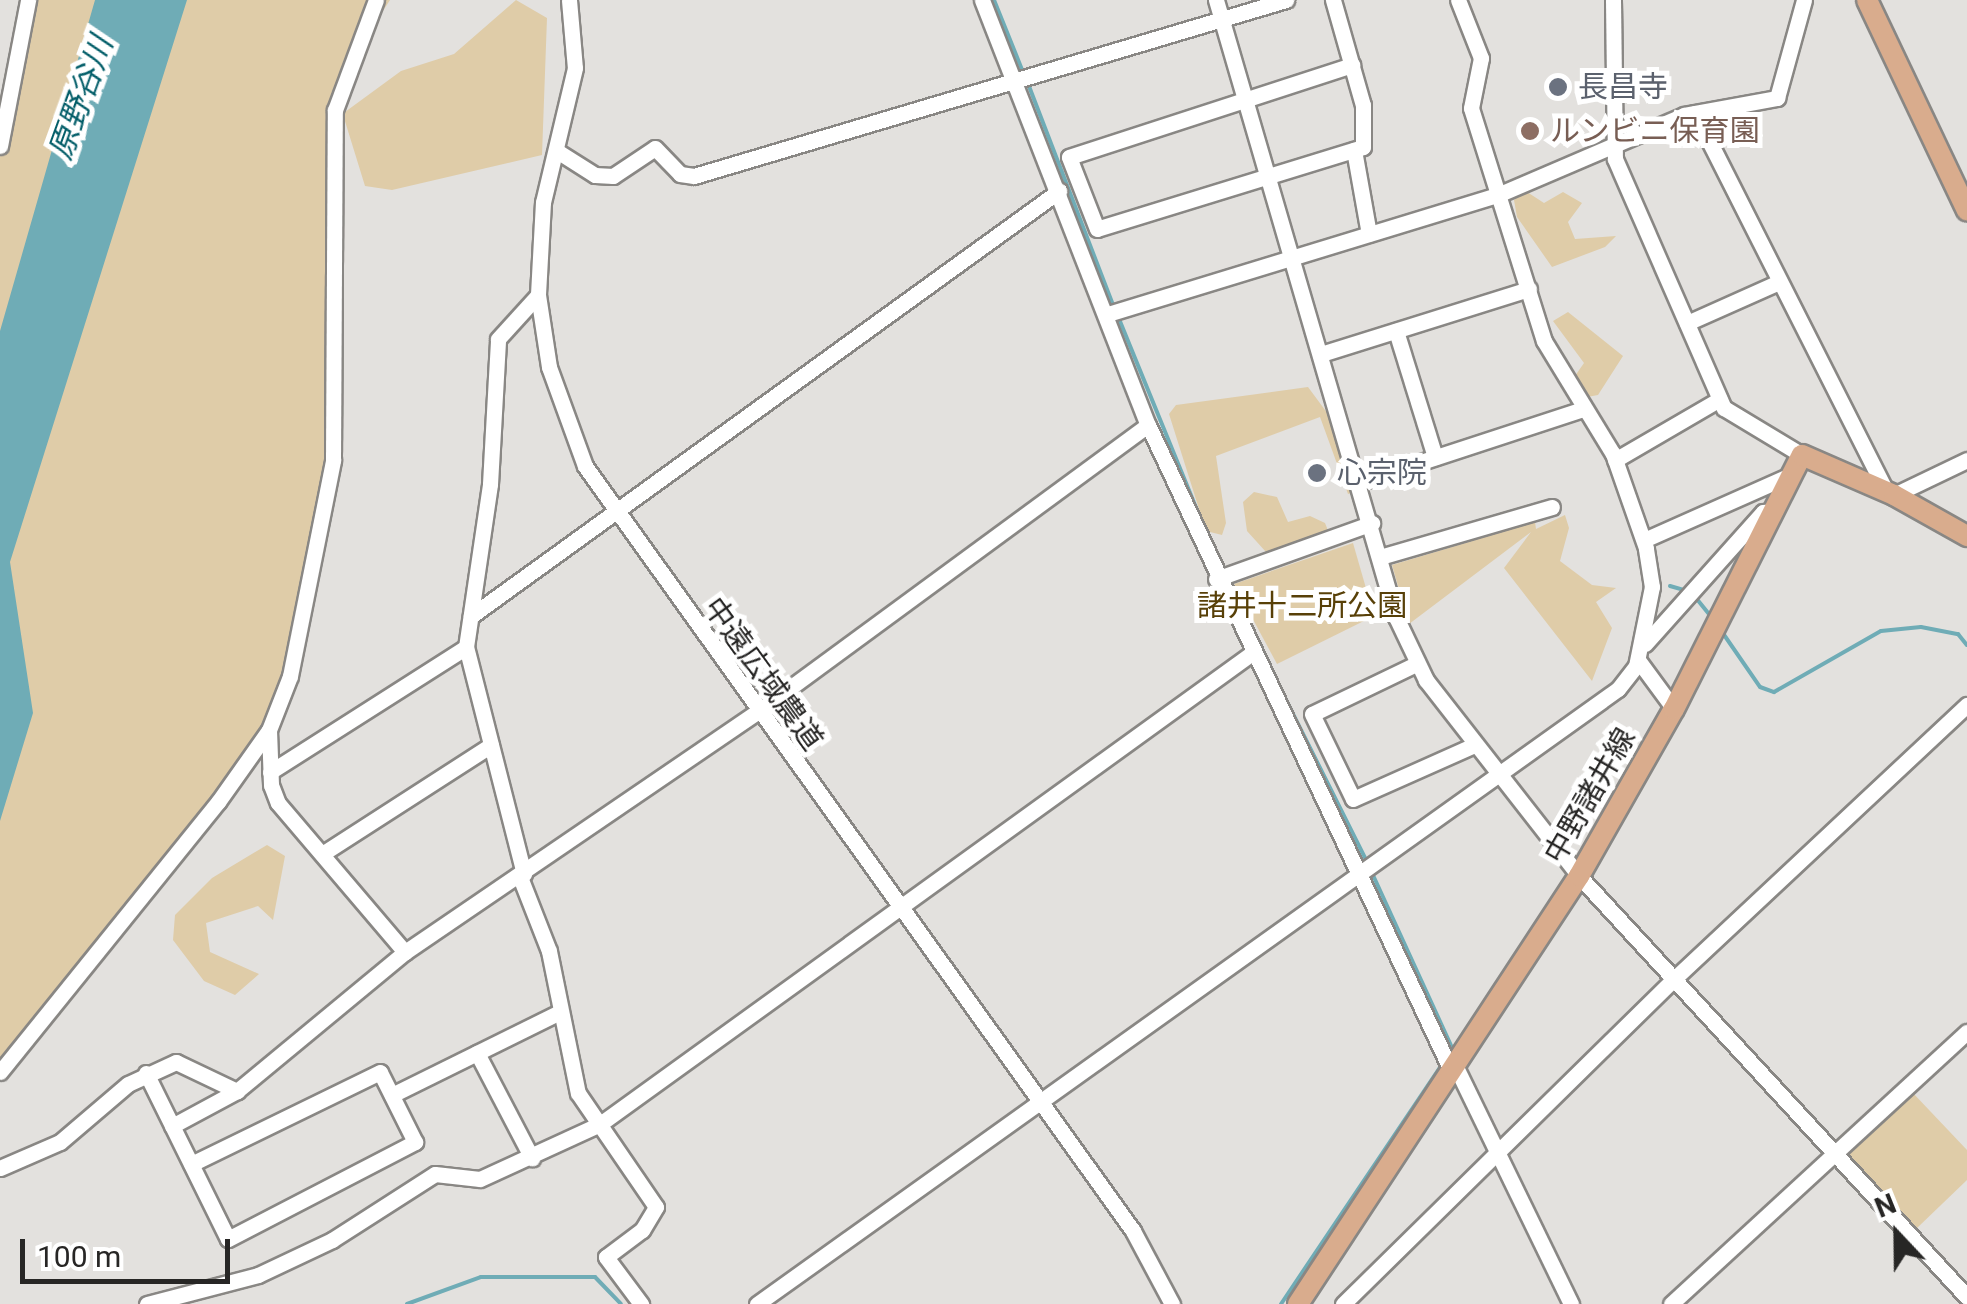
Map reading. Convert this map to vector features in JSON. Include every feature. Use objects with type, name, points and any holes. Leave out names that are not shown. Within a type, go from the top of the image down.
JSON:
[{"type":"main road","points":[[1867,0],[1962,188],[1967,211]]},
{"type":"main road","points":[[1802,455],[1890,493],[1967,536]]},
{"type":"main road","name":"中野諸井線","points":[[1298,1304],[1579,876],[1674,710],[1802,455]]},
{"type":"street","points":[[0,146],[28,0]]},
{"type":"street","points":[[0,1072],[90,967],[269,730],[290,676],[333,460],[334,110],[376,0]]},
{"type":"street","name":"中遠広域農道","points":[[569,0],[575,68],[544,202],[538,295],[558,402],[613,514],[1133,1232],[1172,1304]]},
{"type":"street","points":[[982,0],[1108,314],[1148,425],[1216,579],[1571,1304]]},
{"type":"street","points":[[1216,0],[1380,556],[1416,664],[1493,774],[1579,876],[1967,1297]]},
{"type":"street","points":[[557,151],[595,175],[614,176],[654,148],[680,174],[694,176],[1286,0]]},
{"type":"street","points":[[1334,0],[1352,65],[1365,130],[1363,147],[1097,229],[1069,156],[1352,65]]},
{"type":"street","points":[[1458,0],[1481,58],[1472,108],[1553,364],[1615,460],[1644,540],[1652,586],[1640,653],[1674,710]]},
{"type":"street","points":[[1613,0],[1614,143],[1687,323],[1730,416],[1802,455]]},
{"type":"street","points":[[1108,314],[1500,194],[1614,143],[1695,113],[1777,98],[1804,0]]},
{"type":"street","points":[[1695,113],[1890,493],[1967,460]]},
{"type":"street","points":[[1354,150],[1369,234]]},
{"type":"street","points":[[471,616],[1059,190]]},
{"type":"street","points":[[1687,323],[1779,282]]},
{"type":"street","points":[[1321,354],[1529,289]]},
{"type":"street","points":[[538,295],[498,339],[490,484],[466,647],[522,876],[549,952],[578,1093],[656,1207],[642,1230],[606,1258],[641,1304]]},
{"type":"street","points":[[1396,330],[1435,457]]},
{"type":"street","points":[[1615,460],[1720,398]]},
{"type":"street","points":[[1360,482],[1583,408]]},
{"type":"street","points":[[172,1126],[237,1090],[405,952],[522,876],[757,712],[1148,425]]},
{"type":"street","points":[[1644,540],[1793,474]]},
{"type":"street","points":[[1380,556],[1552,506]]},
{"type":"street","points":[[756,1304],[1618,688],[1640,653],[1763,512],[1775,511]]},
{"type":"street","points":[[1216,579],[1372,524]]},
{"type":"street","points":[[270,772],[466,647]]},
{"type":"street","points":[[147,1304],[258,1276],[332,1240],[435,1174],[480,1179],[600,1124],[1252,653]]},
{"type":"street","points":[[1416,664],[1312,714],[1353,800],[1472,746]]},
{"type":"street","points":[[1343,1304],[1675,978],[1967,706]]},
{"type":"street","points":[[269,730],[270,772],[278,803],[405,952]]},
{"type":"street","points":[[322,854],[491,745]]},
{"type":"street","points":[[392,1095],[560,1012]]},
{"type":"street","points":[[1671,1304],[1967,1032]]},
{"type":"street","points":[[477,1053],[532,1158]]},
{"type":"street","points":[[0,1168],[60,1142],[146,1073],[190,1064],[237,1090]]},
{"type":"street","points":[[146,1073],[228,1239],[415,1142],[380,1072],[191,1164]]},
{"type":"green space","points":[[28,0],[390,0],[346,68],[345,112],[401,71],[454,54],[516,0],[547,18],[542,155],[392,190],[365,186],[344,118],[333,450],[315,560],[263,739],[0,1073],[0,157]]},
{"type":"green space","points":[[1524,190],[1544,203],[1563,192],[1582,203],[1568,222],[1575,239],[1616,236],[1605,247],[1552,267],[1517,217],[1514,200]]},
{"type":"green space","points":[[1568,312],[1623,356],[1598,395],[1576,399],[1568,386],[1584,363],[1553,321]]},
{"type":"green space","points":[[1308,387],[1328,414],[1355,492],[1348,494],[1320,417],[1216,456],[1226,523],[1222,535],[1206,531],[1169,414],[1176,405]]},
{"type":"green space","points":[[1254,492],[1277,497],[1288,522],[1310,516],[1325,523],[1331,538],[1266,552],[1247,531],[1243,502]]},
{"type":"green space","points":[[1565,515],[1569,528],[1560,561],[1592,585],[1616,588],[1596,602],[1612,628],[1592,681],[1504,568],[1531,532],[1409,624],[1392,565],[1535,522],[1536,529]]},
{"type":"green space","name":"諸井十二所公園","points":[[1353,543],[1374,616],[1277,664],[1234,584]]},
{"type":"green space","points":[[267,845],[285,856],[273,920],[258,906],[206,923],[210,952],[259,974],[235,995],[204,981],[173,940],[175,915],[212,878]]},
{"type":"green space","points":[[1912,1092],[1967,1150],[1967,1180],[1916,1229],[1844,1154]]},
{"type":"water","name":"原野谷川","points":[[95,0],[187,0],[10,562],[33,713],[0,821],[0,331]]},
{"type":"waterway","points":[[994,0],[1023,72]]},
{"type":"waterway","points":[[1027,81],[1113,305]]},
{"type":"waterway","points":[[1117,314],[1206,532]]},
{"type":"waterway","points":[[1670,586],[1684,590]]},
{"type":"waterway","points":[[1696,598],[1712,618]]},
{"type":"waterway","points":[[1720,629],[1760,687],[1774,692],[1881,631],[1921,627],[1958,634],[1967,645]]},
{"type":"waterway","points":[[1274,676],[1368,864]]},
{"type":"waterway","points":[[1372,873],[1452,1048],[1448,1055]]},
{"type":"waterway","points":[[1281,1304],[1443,1063]]},
{"type":"waterway","points":[[407,1304],[481,1277],[595,1277],[621,1304]]},
{"type":"place","name":"長昌寺","points":[[1558,87]]},
{"type":"place","name":"ルンビニ保育園","points":[[1530,131]]},
{"type":"place","name":"心宗院","points":[[1317,473]]}]
